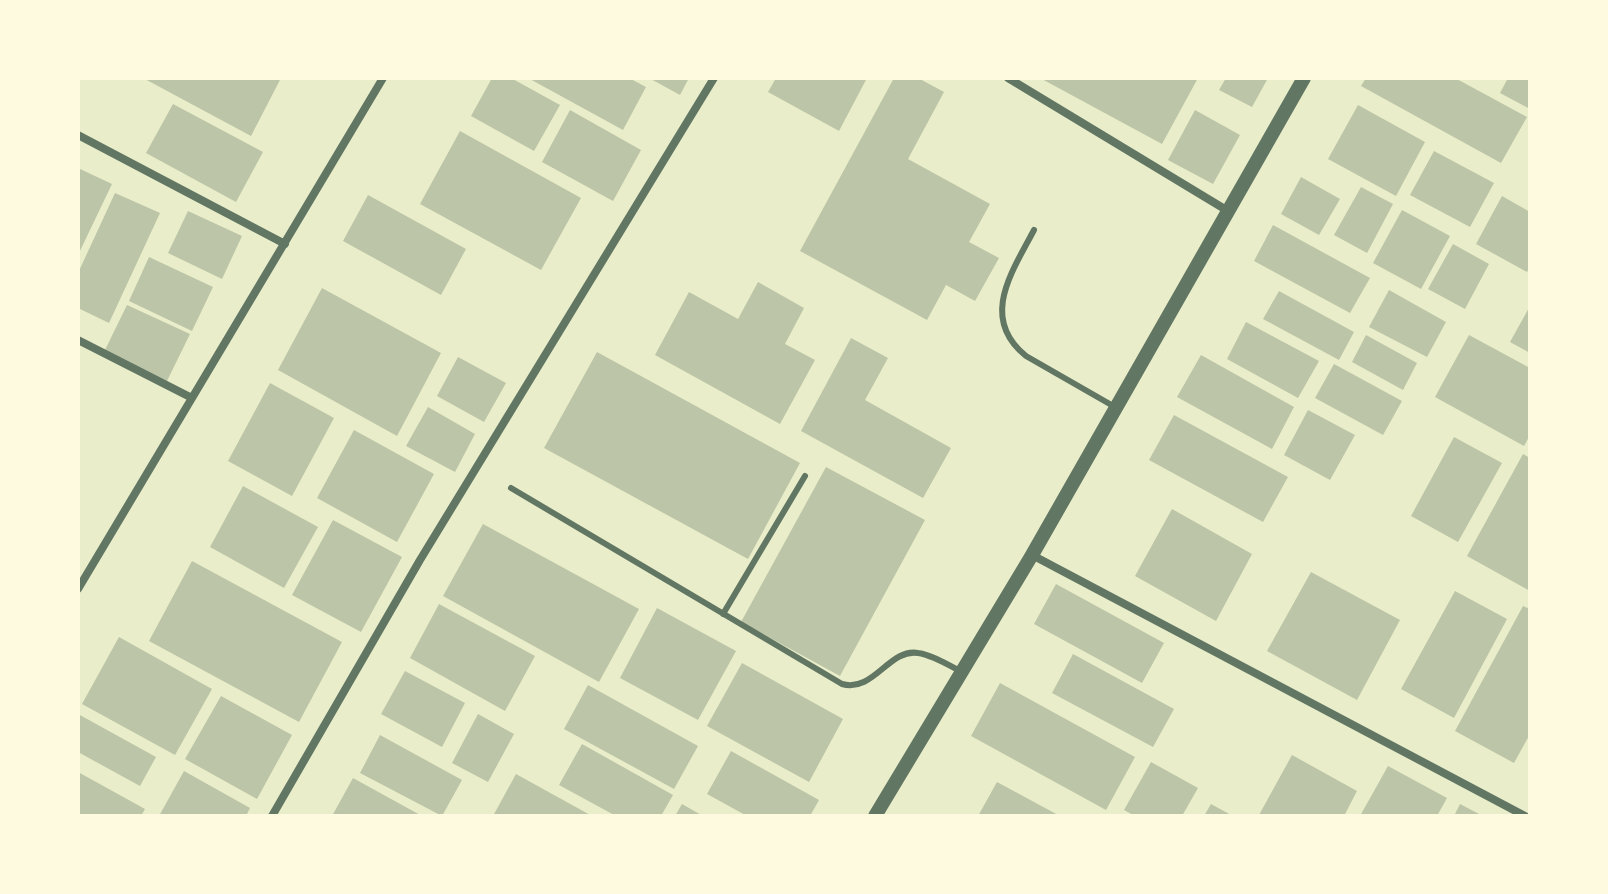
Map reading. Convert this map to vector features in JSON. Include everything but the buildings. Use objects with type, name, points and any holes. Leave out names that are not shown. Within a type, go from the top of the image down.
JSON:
[{"type":"street","points":[[78,589],[383,78]]},
{"type":"street","points":[[272,816],[428,547],[714,78]]},
{"type":"street","points":[[1008,78],[1228,211]]},
{"type":"street","points":[[875,816],[1032,555],[1304,78]]},
{"type":"street","points":[[78,135],[285,244]]},
{"type":"street","points":[[78,340],[192,398]]},
{"type":"street","points":[[1032,555],[1525,816]]},
{"type":"lane","points":[[1034,230],[1004,292],[1002,320],[1006,333],[1013,346],[1026,356],[1116,408]]},
{"type":"lane","points":[[723,614],[805,476]]},
{"type":"lane","points":[[511,488],[848,686],[858,685],[901,656],[911,653],[919,653],[961,671]]}]
